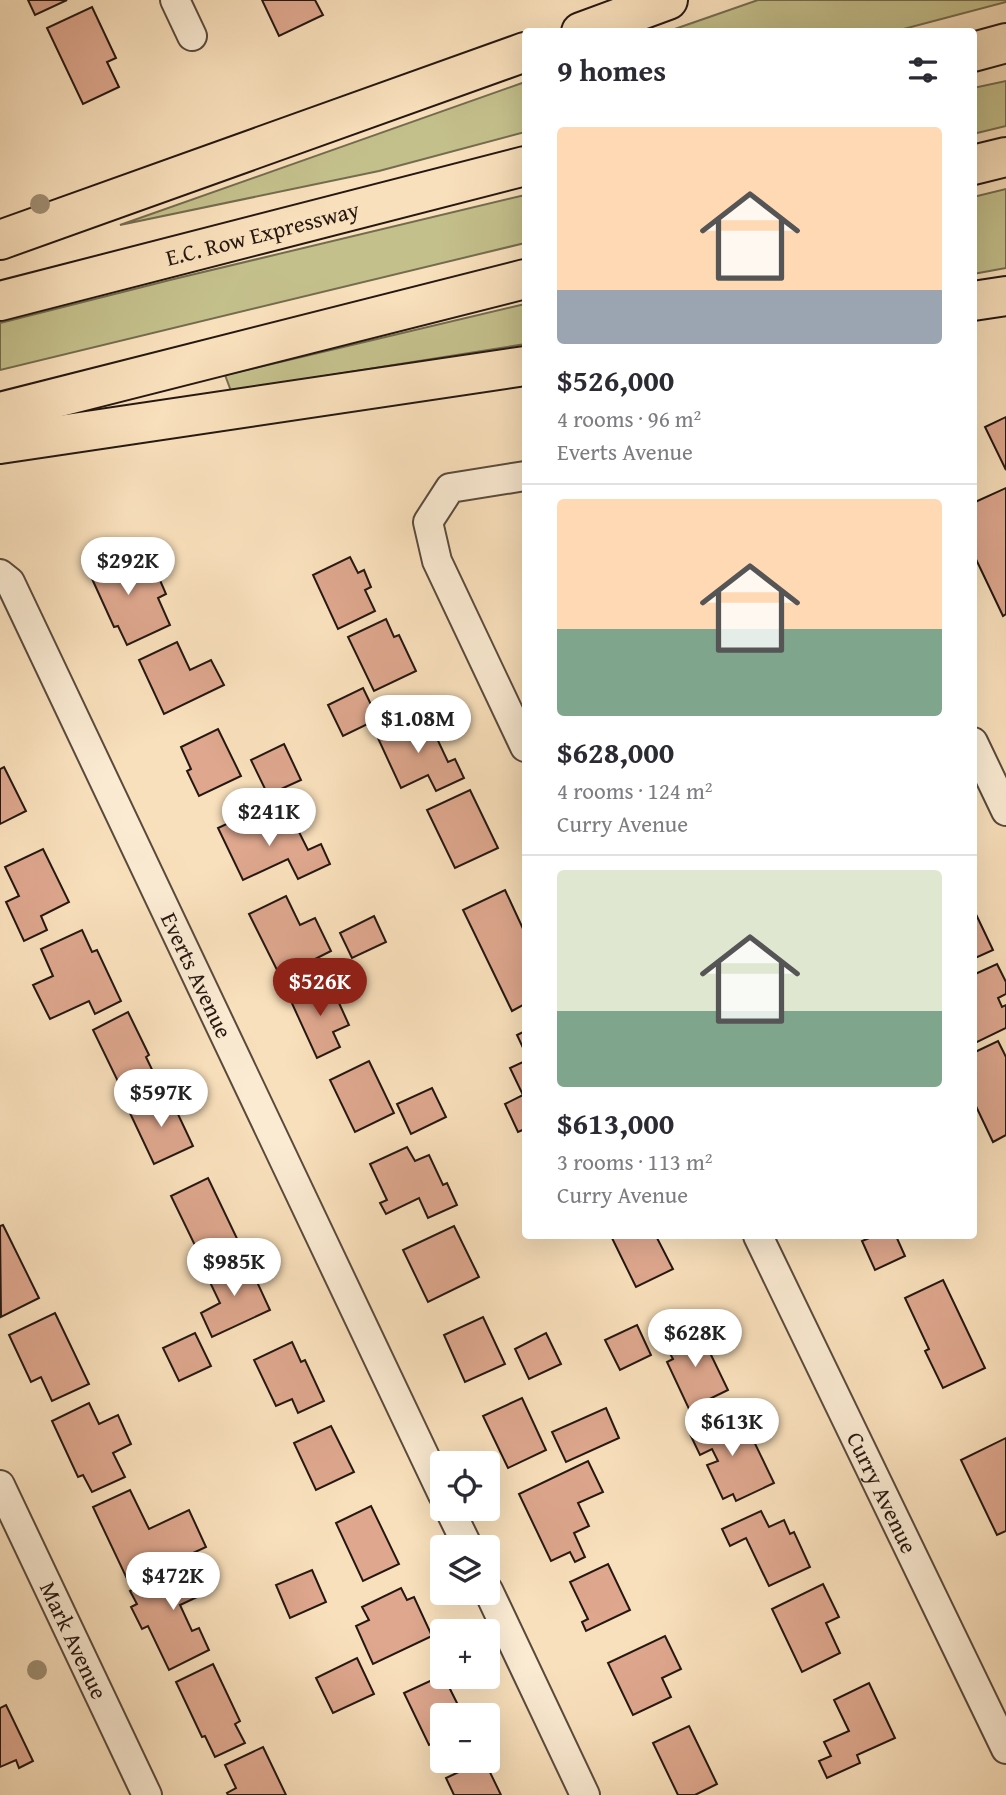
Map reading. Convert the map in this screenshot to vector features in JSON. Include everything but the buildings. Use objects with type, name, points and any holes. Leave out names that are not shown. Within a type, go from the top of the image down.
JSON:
[{"type":"highway","points":[[592,28],[668,0]]},
{"type":"highway","points":[[977,51],[1006,43]]},
{"type":"highway","points":[[0,240],[522,53]]},
{"type":"highway","points":[[977,164],[1006,157]]},
{"type":"highway","name":"E.C. Row Expressway","points":[[0,301],[522,167]]},
{"type":"highway","points":[[0,412],[522,280]]},
{"type":"highway","points":[[977,300],[1006,296]]},
{"type":"highway","points":[[0,444],[522,366]]},
{"type":"street","points":[[175,0],[192,36]]},
{"type":"street","points":[[522,476],[450,488],[428,522],[437,561],[522,741]]},
{"type":"street","name":"Everts Avenue","points":[[0,574],[10,582],[430,1467]]},
{"type":"street","points":[[977,750],[1006,811]]},
{"type":"street","name":"Curry Avenue","points":[[759,1239],[1006,1749]]},
{"type":"street","name":"Mark Avenue","points":[[0,1485],[147,1795]]},
{"type":"street","points":[[495,1605],[585,1795]]},
{"type":"shaded area","points":[[758,0],[1006,0],[907,28],[678,28]]},
{"type":"shaded area","points":[[1006,81],[1006,126],[977,133],[977,87]]},
{"type":"shaded area","points":[[522,83],[522,133],[379,171],[120,225]]},
{"type":"shaded area","points":[[1006,189],[1006,268],[977,273],[977,196]]},
{"type":"shaded area","points":[[522,196],[522,244],[0,370],[0,323]]},
{"type":"shaded area","points":[[522,305],[522,344],[231,391],[225,375]]}]
